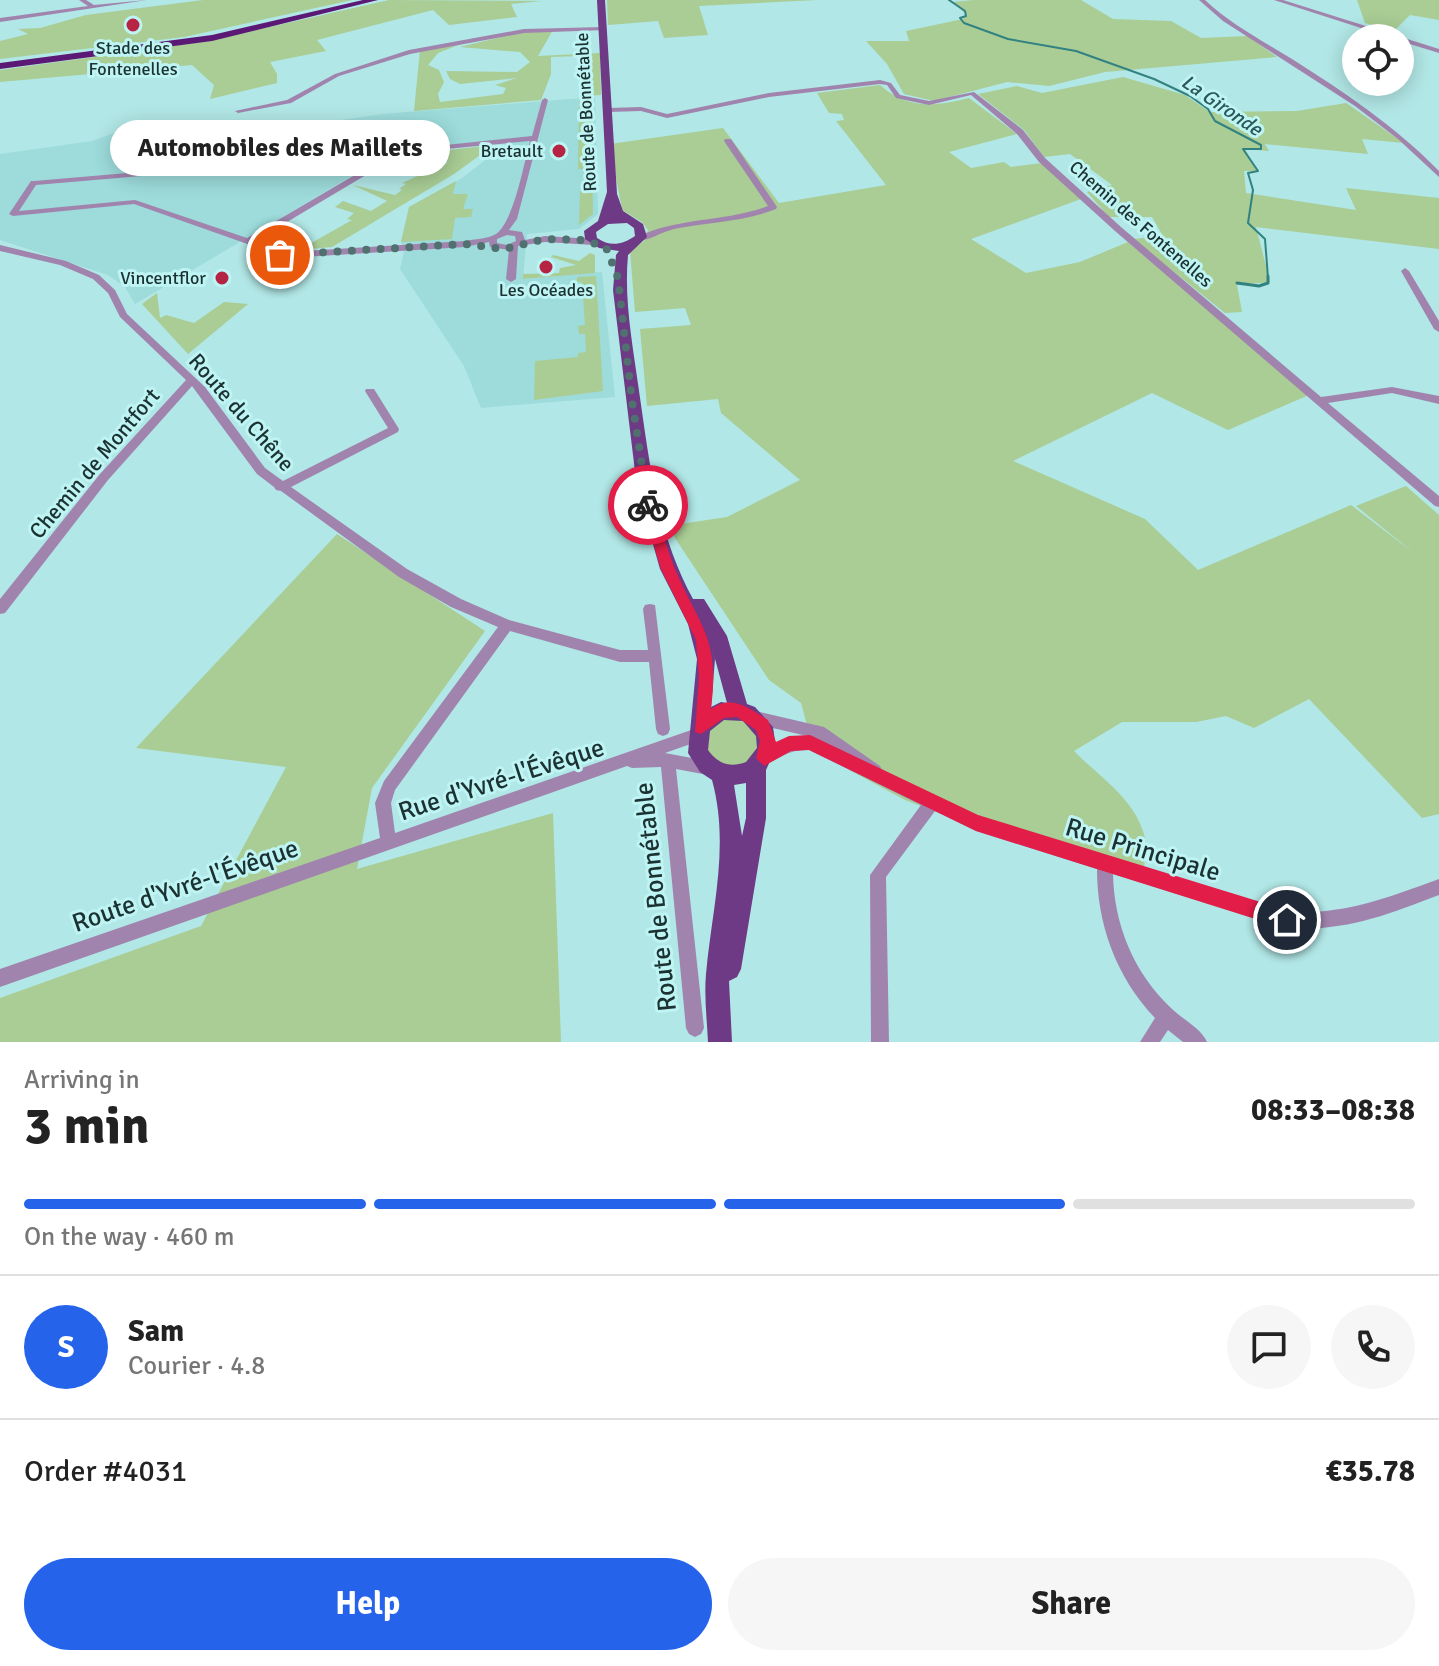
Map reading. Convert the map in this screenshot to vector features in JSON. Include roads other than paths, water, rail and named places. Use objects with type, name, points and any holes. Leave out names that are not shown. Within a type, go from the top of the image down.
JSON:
[{"type":"highway","points":[[0,64],[179,40],[363,0]]},
{"type":"highway","points":[[0,64],[212,38],[374,0]]},
{"type":"main road","name":"Route de Bonnétable","points":[[593,242],[589,235],[598,224],[612,192],[601,0]]},
{"type":"main road","points":[[612,192],[618,213],[642,231],[622,255],[618,278]]},
{"type":"main road","points":[[598,224],[632,222]]},
{"type":"main road","points":[[593,242],[606,247],[634,242]]},
{"type":"main road","points":[[606,247],[618,278],[634,415],[653,524],[668,569],[703,640],[707,677],[698,753],[715,772],[733,817],[734,844],[718,978],[720,1030]]},
{"type":"main road","points":[[653,524],[718,636],[748,714],[768,741],[760,763],[756,818],[720,1030]]},
{"type":"main road","points":[[699,731],[721,711],[748,714]]},
{"type":"main road","points":[[715,772],[745,774],[760,763]]},
{"type":"street","points":[[82,0],[93,7]]},
{"type":"street","points":[[0,20],[144,0]]},
{"type":"street","points":[[1202,0],[1218,17],[1269,47],[1397,134],[1439,175]]},
{"type":"street","points":[[1277,0],[1439,51]]},
{"type":"street","points":[[32,7],[43,15]]},
{"type":"street","points":[[238,111],[289,102],[337,75],[409,52],[524,31],[603,29]]},
{"type":"street","name":"Chemin des Fontenelles","points":[[608,110],[636,109],[661,116],[676,115],[769,95],[880,82],[889,84],[898,97],[920,103],[972,93],[1020,132],[1042,160],[1118,229],[1323,400],[1439,503]]},
{"type":"street","points":[[497,241],[513,219],[545,100]]},
{"type":"street","points":[[534,138],[34,183],[13,214],[135,202],[287,255],[518,240],[593,242]]},
{"type":"street","points":[[634,242],[666,229],[697,226],[773,207],[728,141]]},
{"type":"street","points":[[247,242],[400,151]]},
{"type":"street","points":[[511,279],[511,265],[518,240],[513,219]]},
{"type":"street","points":[[632,222],[666,229]]},
{"type":"street","points":[[497,241],[557,235],[598,224]]},
{"type":"street","points":[[497,241],[511,265]]},
{"type":"street","name":"Route du Chêne","points":[[0,248],[63,263],[96,277],[112,292],[123,315],[191,381],[246,453],[280,487],[403,573],[456,603],[507,625],[620,656],[655,656]]},
{"type":"street","points":[[1405,271],[1439,329]]},
{"type":"street","name":"Chemin de Montfort","points":[[0,609],[104,477],[191,381]]},
{"type":"street","points":[[1323,400],[1392,390],[1439,400]]},
{"type":"street","points":[[280,487],[325,468],[359,445],[394,429],[370,391]]},
{"type":"street","points":[[650,609],[663,729]]},
{"type":"street","points":[[388,842],[383,803],[389,786],[507,625]]},
{"type":"street","points":[[748,714],[819,732],[885,780]]},
{"type":"street","points":[[629,761],[699,731]]},
{"type":"street","points":[[760,763],[789,743],[810,743],[885,780]]},
{"type":"street","points":[[629,761],[668,760],[715,772]]},
{"type":"street","name":"Route de Bonnétable","points":[[668,760],[695,1028]]},
{"type":"street","name":"Rue d'Yvré-l'Évêque","points":[[388,842],[629,761]]},
{"type":"street","name":"Rue Principale","points":[[885,780],[931,804],[1009,835],[1287,920],[1319,923],[1347,920],[1439,887]]},
{"type":"street","points":[[880,1042],[878,875],[931,804]]},
{"type":"street","name":"Route d'Yvré-l'Évêque","points":[[0,978],[388,842]]},
{"type":"street","points":[[1105,865],[1108,908],[1121,953],[1137,983],[1165,1018],[1198,1042]]},
{"type":"street","points":[[1149,1042],[1165,1018]]},
{"type":"waterway","name":"La Gironde","points":[[949,0],[965,11],[966,16],[960,18],[964,23],[1008,39],[1076,51],[1154,79],[1190,96],[1208,109],[1215,121],[1261,145],[1261,149],[1243,149],[1258,171],[1248,173],[1253,190],[1248,223],[1265,239],[1268,278]]},
{"type":"waterway","name":"La Gironde","points":[[1237,283],[1259,286],[1268,283],[1268,278]]},
{"type":"place","name":"Stade des Fontenelles","points":[[133,25]]},
{"type":"place","name":"Bretault","points":[[559,151]]},
{"type":"place","name":"Automobiles des Maillets","points":[[280,255]]},
{"type":"place","name":"Les Océades","points":[[546,267]]},
{"type":"place","name":"Vincentflor","points":[[222,278]]}]
